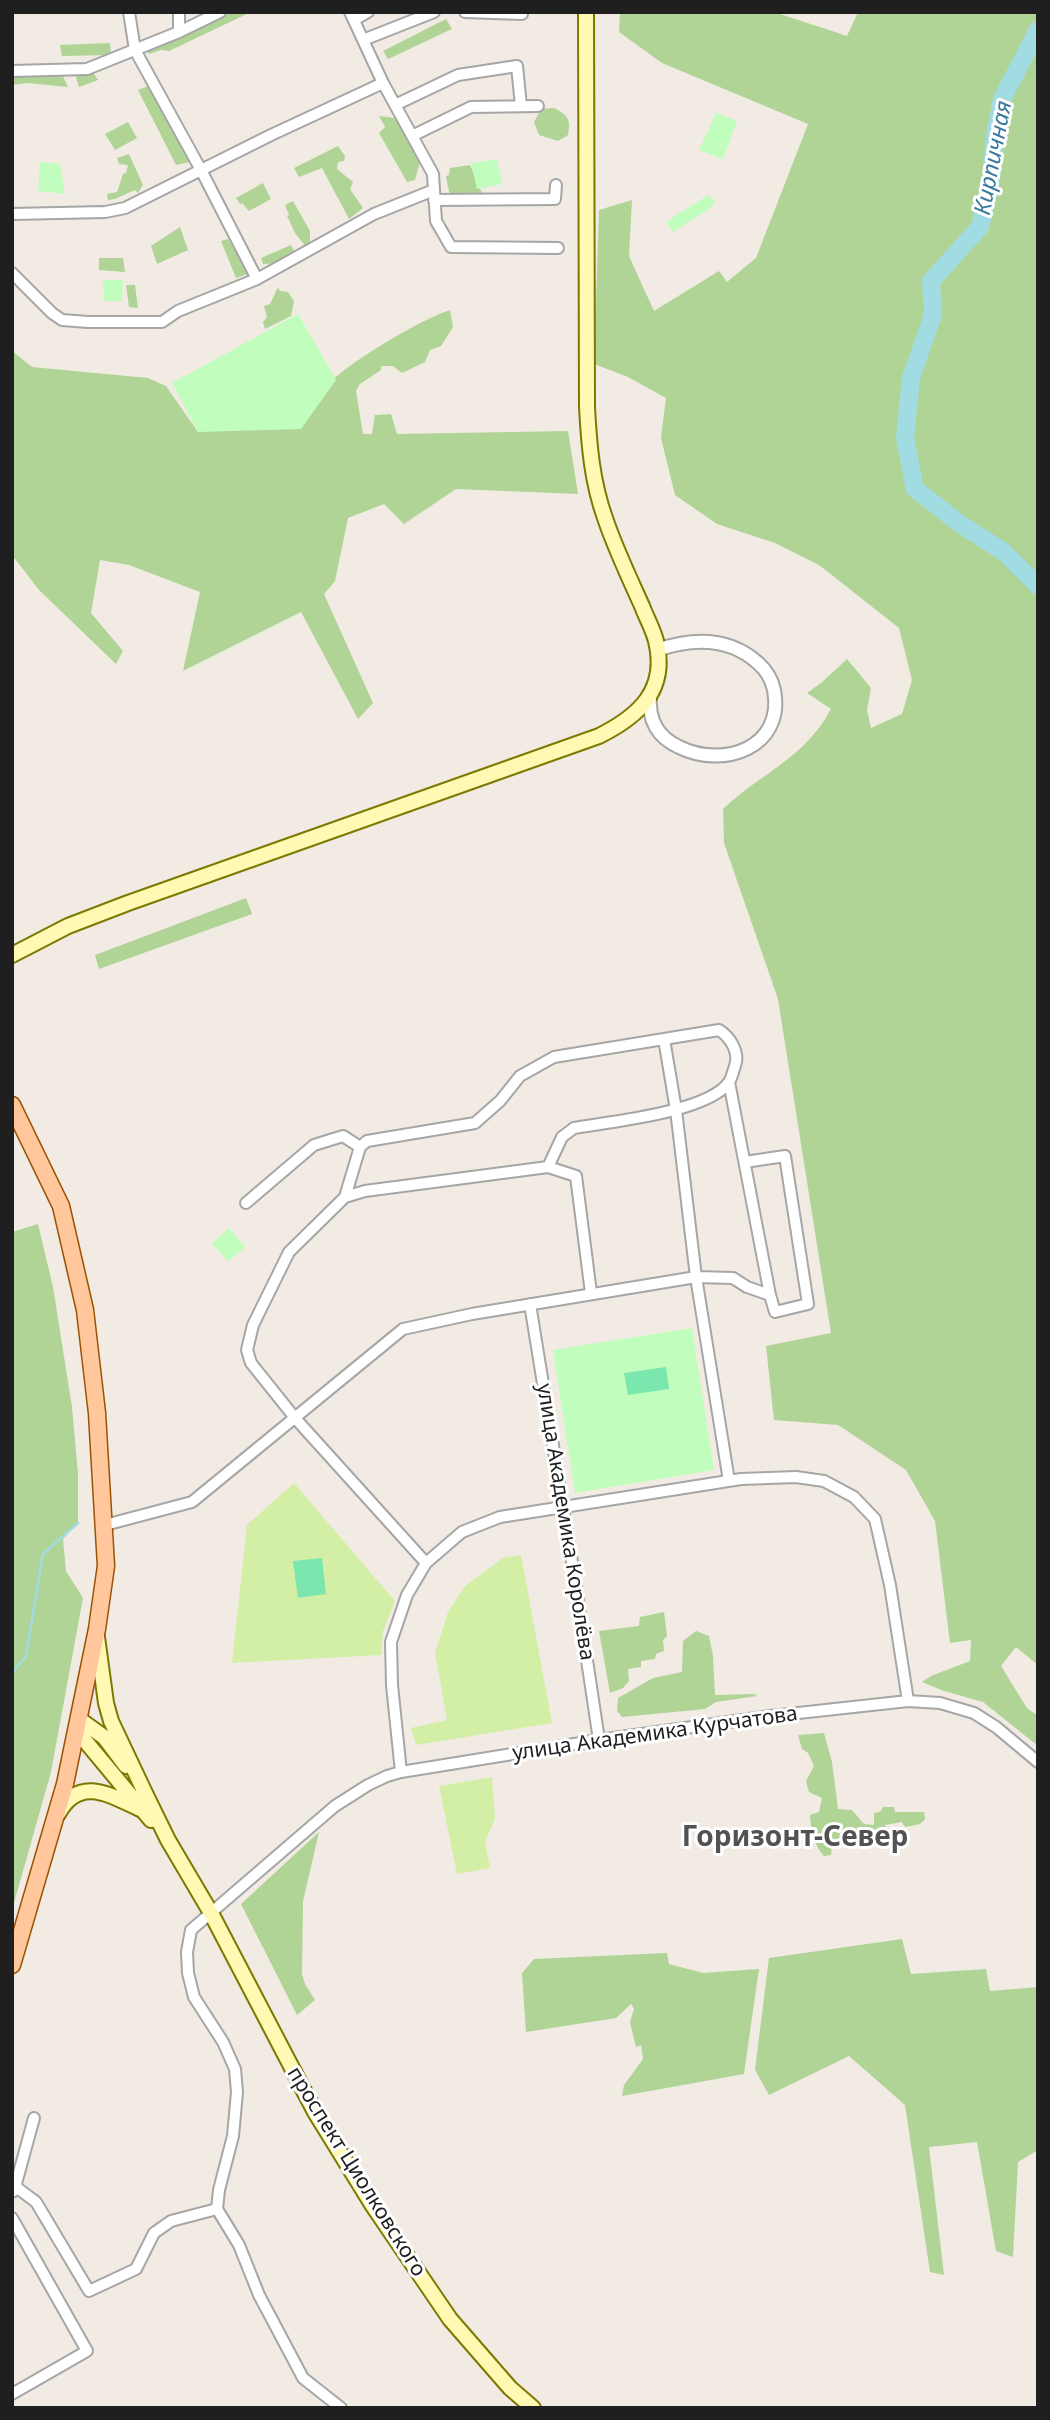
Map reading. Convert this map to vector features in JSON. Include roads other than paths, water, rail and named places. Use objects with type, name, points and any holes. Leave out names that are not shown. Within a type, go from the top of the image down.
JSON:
[{"type":"main road","points":[[12,955],[68,926],[128,903],[598,736],[620,726],[635,714],[650,695],[657,674],[655,640],[604,517],[589,449],[586,12]]},
{"type":"main road","points":[[12,1105],[61,1206],[85,1310],[97,1413],[106,1566],[78,1725],[56,1818],[12,1965]]},
{"type":"main road","name":"проспект Циолковского","points":[[97,1629],[106,1703],[111,1721],[168,1840],[211,1913],[315,2112],[380,2217],[450,2319],[510,2388],[533,2408]]},
{"type":"main road","name":"проспект Циолковского","points":[[78,1725],[104,1737],[145,1793]]},
{"type":"main road","name":"проспект Циолковского","points":[[78,1725],[168,1840]]},
{"type":"main road","points":[[56,1818],[63,1803],[74,1794],[84,1791],[105,1793],[144,1811]]},
{"type":"street","points":[[129,12],[135,50],[257,279]]},
{"type":"street","points":[[179,12],[179,32]]},
{"type":"street","points":[[12,71],[87,69],[179,32],[220,12]]},
{"type":"street","points":[[368,12],[352,16],[383,83],[433,174],[436,221],[451,247],[558,248]]},
{"type":"street","points":[[363,40],[433,12]]},
{"type":"street","points":[[464,12],[518,13]]},
{"type":"street","points":[[395,105],[458,75],[517,66],[521,106]]},
{"type":"street","points":[[12,214],[105,212],[125,208],[383,83]]},
{"type":"street","points":[[412,136],[471,107],[538,106]]},
{"type":"street","points":[[12,273],[62,320],[162,322],[178,311],[257,279],[374,214],[434,195],[555,199],[556,186]]},
{"type":"street","points":[[650,695],[650,712],[659,733],[677,747],[704,756],[721,757],[749,749],[765,733],[774,714],[774,690],[764,668],[736,648],[714,642],[696,642],[677,643],[657,650]]},
{"type":"street","points":[[345,1197],[360,1147],[367,1141],[475,1123],[500,1101],[520,1076],[554,1057],[719,1030],[729,1037],[737,1059],[729,1082],[713,1096],[676,1110],[574,1128],[562,1137],[548,1167]]},
{"type":"street","points":[[664,1039],[676,1110],[696,1277],[729,1481]]},
{"type":"street","points":[[729,1082],[770,1295],[775,1312],[808,1304],[785,1156],[745,1162]]},
{"type":"street","points":[[246,1203],[314,1145],[343,1136],[360,1147]]},
{"type":"street","points":[[426,1563],[295,1418],[251,1363],[247,1350],[253,1325],[289,1252],[345,1197],[365,1191],[548,1167],[576,1176],[591,1293]]},
{"type":"street","points":[[105,1525],[192,1502],[403,1329],[460,1316],[696,1277],[733,1278],[747,1287],[770,1295]]},
{"type":"street","name":"улица Академика Королёва","points":[[530,1304],[599,1740]]},
{"type":"street","points":[[401,1772],[392,1685],[391,1642],[407,1595],[426,1563],[462,1532],[499,1517],[729,1481],[796,1477],[824,1480],[854,1497],[875,1519],[890,1585],[908,1701]]},
{"type":"street","name":"улица Академика Курчатова","points":[[211,1913],[335,1806],[368,1785],[401,1772],[599,1740],[771,1716],[908,1701],[950,1704],[974,1713],[996,1727],[1038,1762]]},
{"type":"street","points":[[211,1913],[191,1930],[187,1952],[188,1973],[194,1997],[223,2042],[235,2069],[237,2092],[233,2136],[219,2190],[217,2209],[239,2245],[259,2295],[303,2378],[341,2408]]},
{"type":"street","points":[[34,2118],[14,2190],[36,2202],[89,2291],[136,2269],[154,2233],[171,2221],[217,2209]]},
{"type":"street","points":[[12,2218],[87,2351],[12,2394]]},
{"type":"waterway","name":"Кирпичная","points":[[1038,30],[1002,99],[991,181],[980,227],[931,281],[933,315],[911,378],[905,438],[915,489],[959,523],[1004,552],[1038,586]]},
{"type":"waterway","points":[[12,1673],[26,1656],[43,1554],[78,1523]]},
{"type":"district","name":"Горизонт-Север","points":[[795,1838]]}]
